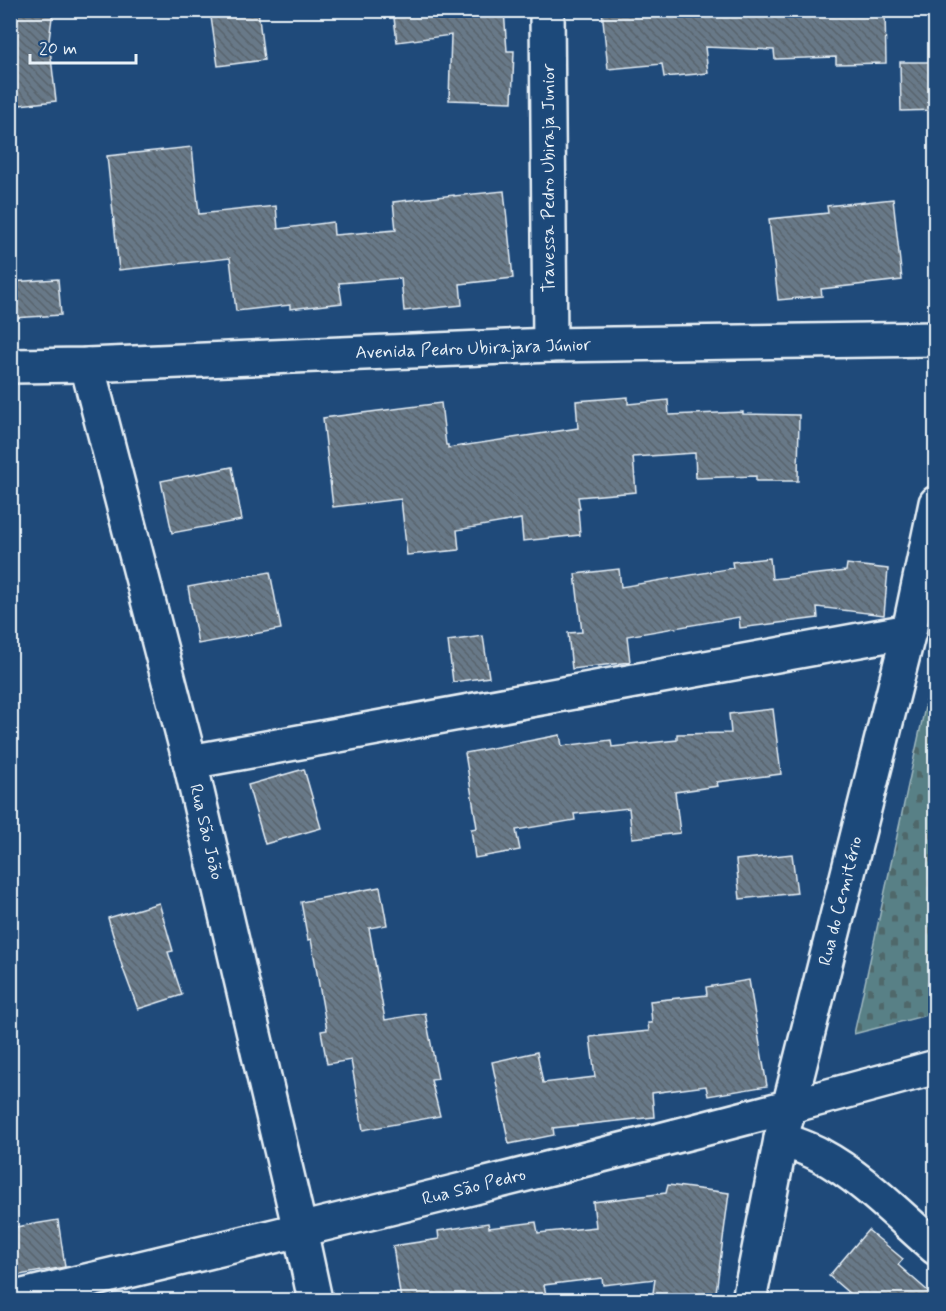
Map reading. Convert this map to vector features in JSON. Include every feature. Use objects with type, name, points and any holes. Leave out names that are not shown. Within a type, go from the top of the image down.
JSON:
[{"type":"street","name":"Travessa Pedro Ubiraja Junior","points":[[547,10],[550,345]]},
{"type":"street","name":"Avenida Pedro Ubirajara Júnior","points":[[10,366],[87,365],[550,345],[936,339]]},
{"type":"street","name":"Rua São João","points":[[87,365],[190,762],[315,1300]]},
{"type":"street","name":"Rua do Cemitério","points":[[749,1300],[781,1139],[909,631],[936,503]]},
{"type":"street","points":[[190,762],[909,631]]},
{"type":"street","name":"Rua São Pedro","points":[[10,1299],[300,1230],[789,1107],[936,1067]]},
{"type":"street","points":[[781,1139],[820,1155],[847,1173],[880,1198],[936,1248]]},
{"type":"green space","points":[[935,661],[935,1013],[854,1034]]},
{"type":"building","points":[[10,10],[53,10],[49,40],[56,101],[10,106]]},
{"type":"building","points":[[210,10],[258,10],[264,60],[218,66]]},
{"type":"building","points":[[393,10],[504,10],[507,51],[514,51],[512,102],[449,100],[451,35],[397,42]]},
{"type":"building","points":[[602,10],[885,10],[886,63],[836,64],[836,57],[775,59],[774,50],[705,47],[708,73],[664,77],[662,64],[608,69]]},
{"type":"building","points":[[900,62],[936,62],[936,110],[901,111]]},
{"type":"building","points":[[192,147],[199,214],[276,206],[278,229],[333,222],[334,235],[396,230],[393,202],[504,191],[513,278],[460,284],[462,305],[404,311],[401,278],[339,283],[342,303],[290,309],[290,305],[236,311],[230,258],[119,270],[107,156]]},
{"type":"building","points":[[893,199],[902,280],[821,289],[822,296],[778,300],[769,219],[828,213],[827,206]]},
{"type":"building","points":[[58,279],[61,315],[12,318],[10,282]]},
{"type":"building","points":[[628,397],[628,404],[668,400],[669,415],[743,412],[743,414],[799,415],[798,481],[756,481],[756,476],[696,478],[695,453],[633,457],[636,492],[578,497],[580,535],[523,541],[521,519],[457,530],[459,550],[407,555],[401,499],[333,507],[323,418],[441,403],[448,448],[578,428],[576,401]]},
{"type":"building","points":[[232,467],[242,520],[172,533],[161,481]]},
{"type":"building","points":[[770,558],[772,579],[846,571],[847,564],[888,569],[884,615],[817,607],[818,618],[740,628],[739,617],[627,636],[630,662],[572,669],[568,633],[582,632],[575,574],[619,569],[621,587],[733,568],[732,562]]},
{"type":"building","points":[[270,572],[281,629],[198,644],[188,587]]},
{"type":"building","points":[[483,636],[489,677],[453,682],[448,641]]},
{"type":"building","points":[[773,709],[781,774],[717,782],[718,786],[675,792],[680,833],[632,838],[629,808],[574,814],[575,820],[516,830],[520,850],[475,858],[471,829],[477,828],[465,753],[560,735],[562,746],[611,740],[612,747],[677,740],[677,734],[731,733],[729,714]]},
{"type":"building","points":[[304,769],[321,828],[265,844],[248,785]]},
{"type":"building","points":[[792,854],[797,893],[740,899],[736,860]]},
{"type":"building","points":[[380,887],[387,925],[369,928],[385,1020],[425,1013],[438,1079],[431,1080],[440,1116],[363,1130],[351,1060],[327,1064],[321,1031],[327,1030],[311,939],[308,940],[301,902]]},
{"type":"building","points":[[159,903],[173,951],[168,952],[182,995],[138,1009],[108,918]]},
{"type":"building","points":[[749,980],[767,1086],[708,1096],[706,1086],[652,1093],[654,1117],[553,1128],[554,1135],[509,1144],[492,1062],[537,1052],[543,1083],[595,1077],[590,1037],[649,1031],[648,1023],[652,1023],[650,1001],[707,995],[706,987]]},
{"type":"building","points":[[668,1185],[729,1193],[715,1300],[652,1300],[655,1279],[603,1285],[602,1278],[544,1285],[547,1300],[401,1300],[393,1246],[439,1239],[438,1231],[488,1223],[489,1228],[536,1222],[538,1233],[596,1227],[593,1202],[666,1193]]},
{"type":"building","points":[[58,1220],[65,1267],[14,1276],[10,1254],[10,1228]]},
{"type":"building","points":[[868,1230],[903,1259],[898,1265],[936,1300],[857,1300],[829,1276]]}]
